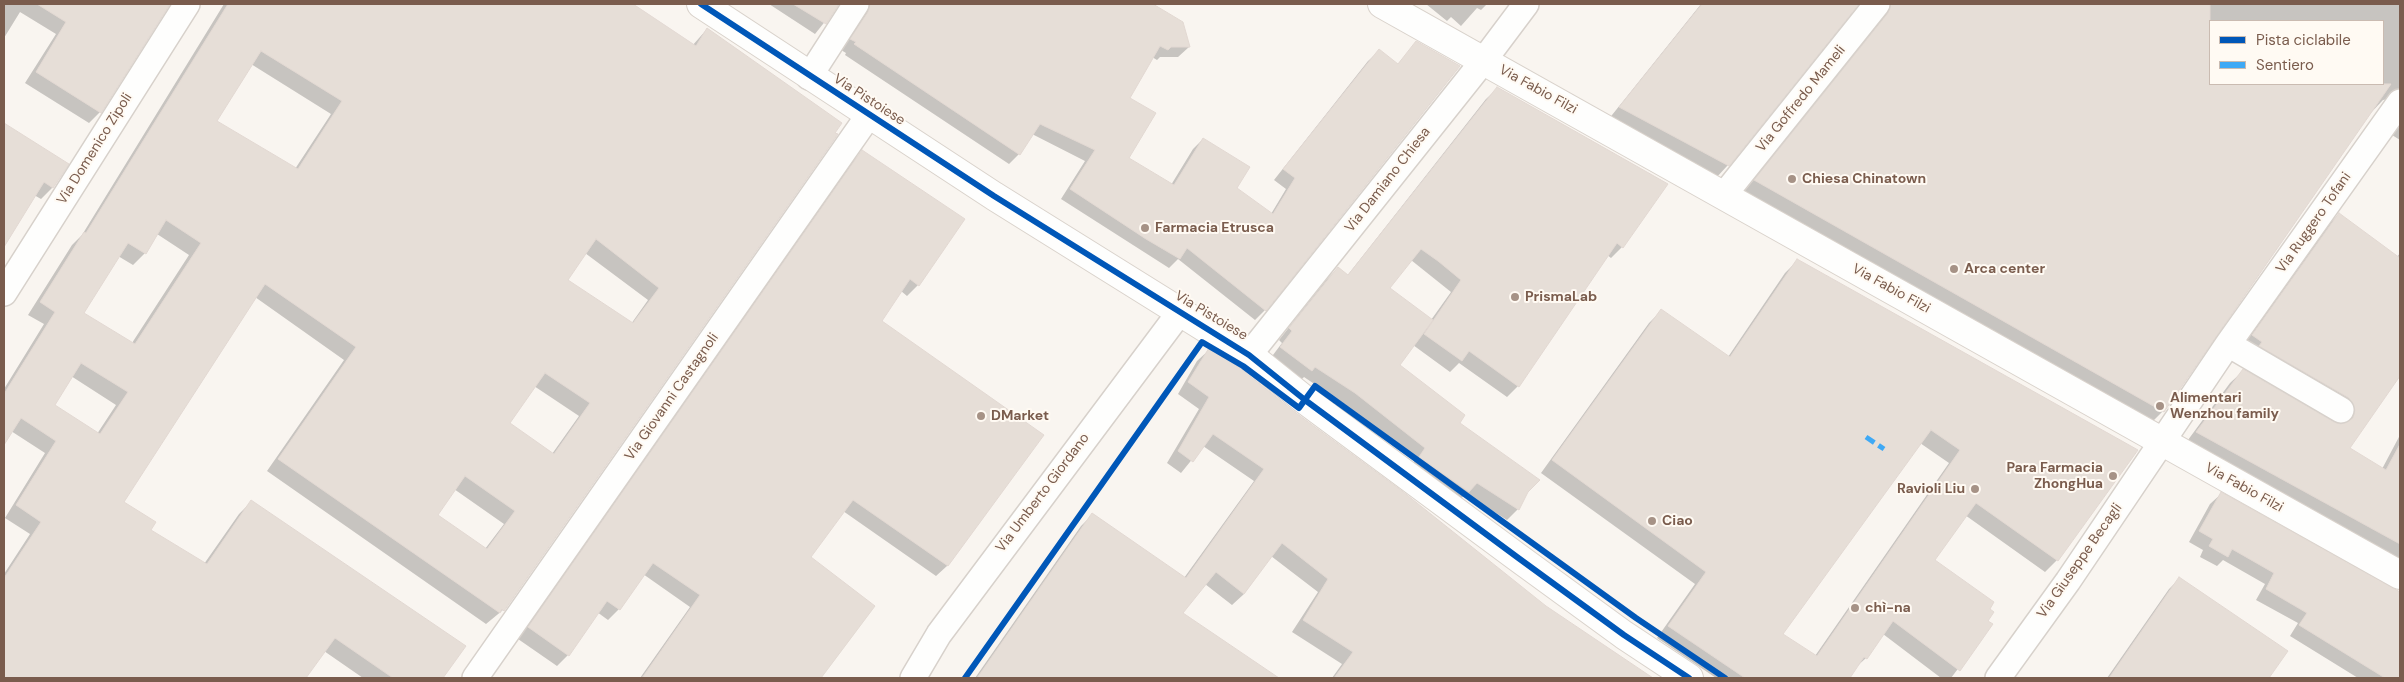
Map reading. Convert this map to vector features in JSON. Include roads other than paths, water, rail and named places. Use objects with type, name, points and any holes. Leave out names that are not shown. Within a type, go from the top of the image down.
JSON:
[{"type":"street","name":"Via Domenico Zipoli","points":[[4,293],[187,4]]},
{"type":"street","name":"Via Pistoiese","points":[[701,4],[809,77],[1249,354],[1305,400],[1525,563],[1682,676]]},
{"type":"street","points":[[809,77],[856,4]]},
{"type":"street","name":"Via Fabio Filzi","points":[[1382,4],[1724,194],[2400,575]]},
{"type":"street","name":"Via Damiano Chiesa","points":[[1249,354],[1484,60],[1526,4]]},
{"type":"street","name":"Via Goffredo Mameli","points":[[1724,194],[1877,4]]},
{"type":"street","name":"Via Ruggero Tofani","points":[[2162,442],[2228,344],[2400,102]]},
{"type":"street","name":"Via Giovanni Castagnoli","points":[[475,678],[869,115]]},
{"type":"street","name":"Via Umberto Giordano","points":[[913,678],[939,634],[1180,312]]},
{"type":"street","points":[[2228,344],[2341,410]]},
{"type":"street","name":"Via Giuseppe Becagli","points":[[1998,678],[2068,581],[2162,442]]},
{"type":"place","name":"Chiesa Chinatown","points":[[1792,179]]},
{"type":"place","name":"Farmacia Etrusca","points":[[1145,228]]},
{"type":"place","name":"Arca center","points":[[1954,269]]},
{"type":"place","name":"PrismaLab","points":[[1515,297]]},
{"type":"place","name":"Alimentari Wenzhou family","points":[[2160,406]]},
{"type":"place","name":"DMarket","points":[[981,416]]},
{"type":"place","name":"Para Farmacia ZhongHua","points":[[2113,476]]},
{"type":"place","name":"Ravioli Liu","points":[[1975,489]]},
{"type":"place","name":"Ciao","points":[[1652,521]]},
{"type":"place","name":"chì-na","points":[[1855,608]]}]
